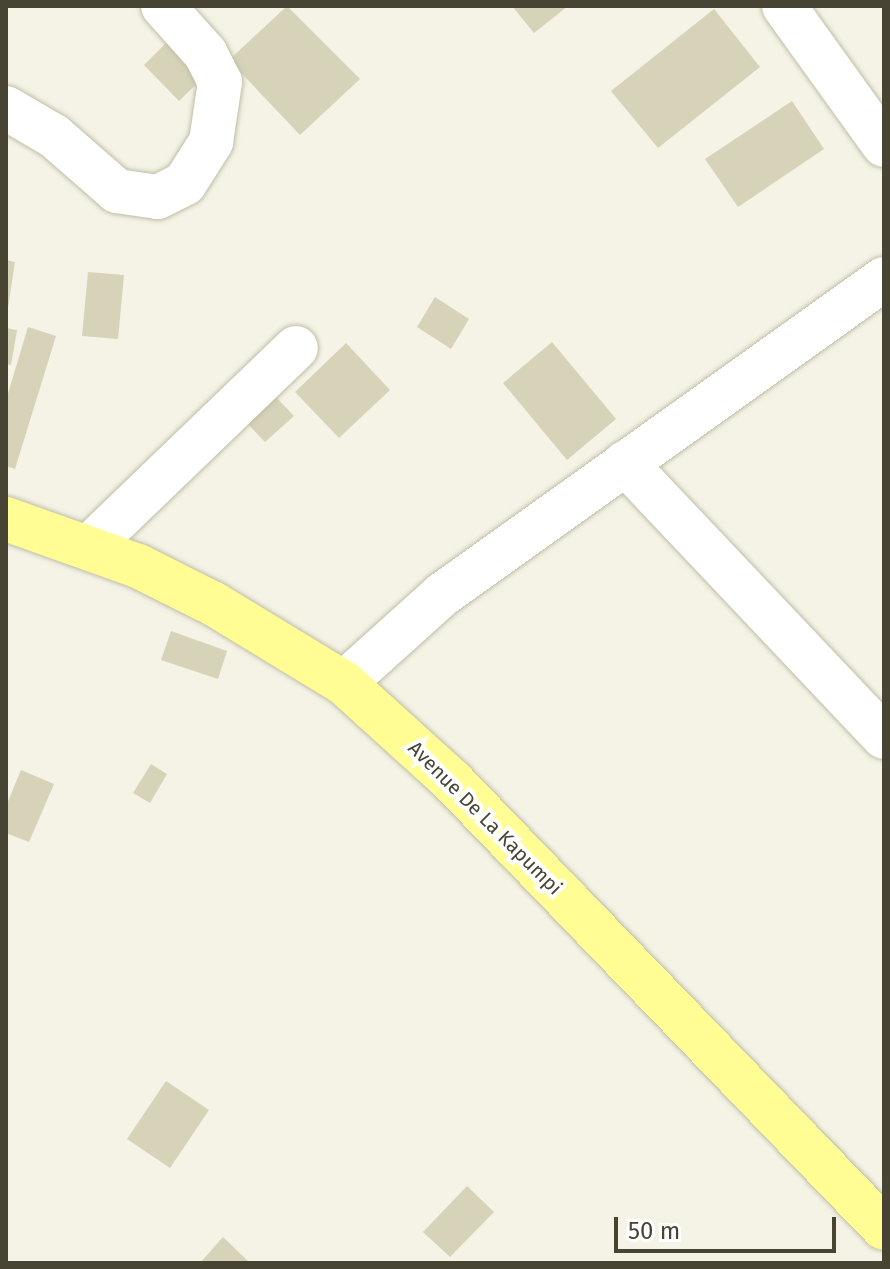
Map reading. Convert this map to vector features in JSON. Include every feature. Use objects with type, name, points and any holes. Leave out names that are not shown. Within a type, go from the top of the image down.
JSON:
[{"type":"main road","name":"Avenue De La Kapumpi","points":[[6,519],[89,547],[214,604],[344,683],[453,782],[884,1228]]},
{"type":"street","points":[[6,108],[54,136],[117,191],[158,197],[185,183],[211,142],[220,82],[206,54],[163,6]]},
{"type":"street","points":[[784,6],[884,145]]},
{"type":"street","points":[[344,683],[443,594],[884,279]]},
{"type":"street","points":[[89,547],[296,348]]},
{"type":"street","points":[[625,463],[884,737]]},
{"type":"building","points":[[287,6],[360,79],[300,135],[229,60]]},
{"type":"building","points":[[512,6],[568,6],[534,33]]},
{"type":"building","points":[[714,9],[760,67],[658,148],[611,91]]},
{"type":"building","points":[[170,39],[205,76],[179,101],[144,65]]},
{"type":"building","points":[[792,101],[824,149],[738,207],[705,159]]},
{"type":"building","points":[[6,260],[15,262],[8,308],[6,308]]},
{"type":"building","points":[[88,272],[124,275],[118,339],[82,336]]},
{"type":"building","points":[[435,297],[469,319],[451,349],[417,327]]},
{"type":"building","points":[[28,327],[56,336],[15,469],[6,466],[6,400]]},
{"type":"building","points":[[6,328],[17,330],[11,365],[6,364]]},
{"type":"building","points":[[552,342],[616,419],[567,460],[503,383]]},
{"type":"building","points":[[346,343],[390,390],[339,438],[295,392]]},
{"type":"building","points":[[274,395],[294,416],[265,442],[245,421]]},
{"type":"building","points":[[171,631],[227,651],[218,679],[161,660]]},
{"type":"building","points":[[151,764],[167,774],[150,803],[133,793]]},
{"type":"building","points":[[21,770],[54,784],[29,842],[6,833],[6,806]]},
{"type":"building","points":[[166,1081],[209,1110],[170,1168],[127,1139]]},
{"type":"building","points":[[467,1186],[494,1212],[450,1257],[423,1232]]},
{"type":"building","points":[[223,1237],[250,1263],[200,1263]]}]
